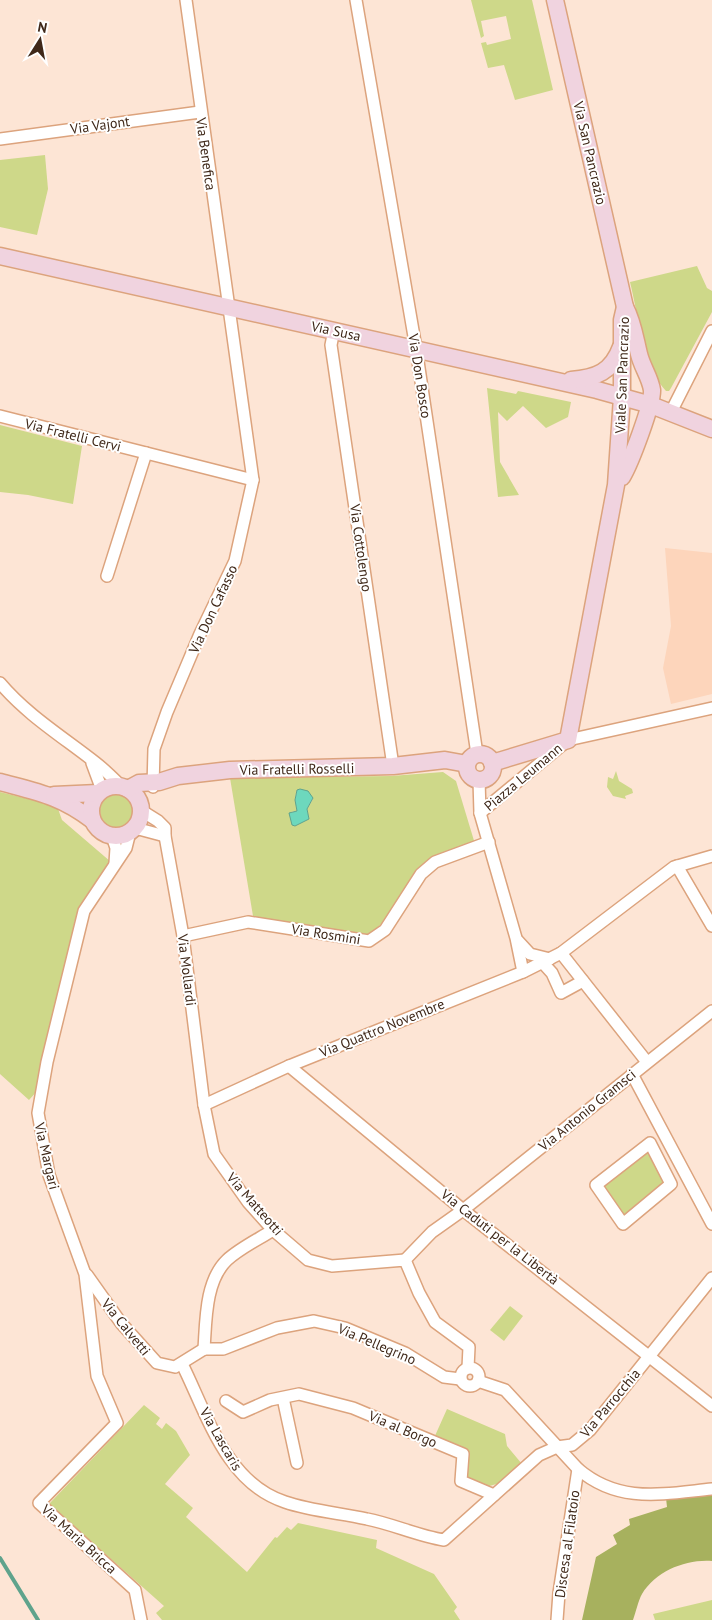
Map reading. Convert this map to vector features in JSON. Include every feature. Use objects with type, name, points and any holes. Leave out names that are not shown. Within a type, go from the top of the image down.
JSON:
[{"type":"street","name":"Via Benefica","points":[[186,0],[228,307]]},
{"type":"street","name":"Via Don Bosco","points":[[356,0],[416,348],[472,759]]},
{"type":"street","name":"Via San Pancrazio","points":[[555,0],[625,307]]},
{"type":"street","name":"Via Vajont","points":[[0,139],[200,112]]},
{"type":"street","name":"Via Susa","points":[[0,256],[554,380],[651,405],[712,429]]},
{"type":"street","name":"Via Don Cafasso","points":[[154,784],[154,749],[167,712],[200,634],[235,561],[253,480],[228,307]]},
{"type":"street","name":"Viale San Pancrazio","points":[[563,742],[616,485],[623,397],[622,320],[625,307]]},
{"type":"street","name":"Viale San Pancrazio","points":[[616,485],[624,473],[651,405],[652,391],[648,373],[642,364],[632,318],[625,307]]},
{"type":"street","name":"Via Cottolengo","points":[[334,330],[331,345],[393,766]]},
{"type":"street","points":[[671,412],[712,331]]},
{"type":"street","points":[[554,380],[584,379],[608,370],[616,360],[623,340]]},
{"type":"street","points":[[623,397],[631,395],[638,388],[642,376],[642,364]]},
{"type":"street","name":"Via Fratelli Cervi","points":[[0,416],[253,480]]},
{"type":"street","points":[[107,576],[146,454]]},
{"type":"street","points":[[0,682],[13,698],[37,720],[86,755],[125,788],[141,808]]},
{"type":"street","points":[[563,742],[712,708]]},
{"type":"street","name":"Piazza Leumann","points":[[492,763],[563,742]]},
{"type":"street","name":"Piazza Leumann","points":[[480,813],[563,742]]},
{"type":"street","points":[[86,755],[98,773],[100,792],[91,808],[92,820]]},
{"type":"street","points":[[487,755],[492,763],[491,774],[479,780],[471,776],[472,759],[487,755]]},
{"type":"street","name":"Via Fratelli Rosselli","points":[[125,788],[139,782],[154,784],[178,776],[230,770],[393,766],[472,759]]},
{"type":"street","name":"Piazza Leumann","points":[[479,780],[480,813]]},
{"type":"street","points":[[0,782],[52,795],[73,805],[92,820],[100,831],[112,836],[118,836],[133,830],[164,836]]},
{"type":"street","points":[[133,830],[141,808],[154,784]]},
{"type":"street","points":[[52,795],[100,792],[112,786],[125,788]]},
{"type":"street","name":"Via Mollardi","points":[[141,808],[163,824],[183,936],[204,1105]]},
{"type":"street","points":[[480,813],[516,938],[523,972]]},
{"type":"street","name":"Via Margari","points":[[117,1423],[97,1376],[86,1274],[49,1174],[38,1113],[47,1062],[84,912],[126,848],[133,830]]},
{"type":"street","points":[[112,836],[116,848],[115,863]]},
{"type":"street","name":"Via Rosmini","points":[[183,936],[248,922],[369,941],[385,930],[421,874],[435,862],[489,842]]},
{"type":"street","name":"Via Quattro Novembre","points":[[204,1105],[289,1066],[546,961],[561,953],[660,876],[677,866],[708,857]]},
{"type":"street","points":[[677,866],[712,926]]},
{"type":"street","points":[[516,938],[530,954],[546,961],[561,993],[583,982]]},
{"type":"street","points":[[561,953],[647,1062]]},
{"type":"street","name":"Via Antonio Gramsci","points":[[463,1210],[712,1011]]},
{"type":"street","name":"Via Caduti per la Libertà","points":[[289,1066],[463,1210],[712,1406]]},
{"type":"street","points":[[632,1074],[712,1224]]},
{"type":"street","name":"Via Matteotti","points":[[204,1105],[214,1154],[248,1202],[273,1230],[308,1260],[332,1266],[405,1260]]},
{"type":"street","points":[[650,1143],[671,1184],[623,1224],[596,1185],[650,1143]]},
{"type":"street","points":[[463,1210],[432,1232],[405,1260],[418,1293],[436,1322],[469,1347],[468,1368]]},
{"type":"street","points":[[179,1365],[204,1349],[207,1314],[216,1275],[227,1260],[273,1230]]},
{"type":"street","name":"Via Calvetti","points":[[86,1274],[121,1323],[157,1364],[179,1365]]},
{"type":"street","name":"Via Parrocchia","points":[[494,1495],[539,1455],[557,1447],[572,1445],[590,1430],[712,1278]]},
{"type":"street","name":"Via Pellegrino","points":[[204,1349],[223,1349],[277,1328],[314,1321],[345,1328],[405,1353],[444,1377],[460,1379]]},
{"type":"street","name":"Via Lascaris","points":[[179,1365],[237,1470],[261,1491],[285,1502],[394,1524],[431,1538],[444,1540],[494,1495]]},
{"type":"street","points":[[468,1368],[476,1370],[478,1380],[468,1386],[460,1379],[463,1370],[468,1368]]},
{"type":"street","points":[[478,1380],[505,1390],[578,1469],[591,1480],[606,1488],[627,1493],[652,1495],[712,1489]]},
{"type":"street","name":"Via al Borgo","points":[[226,1402],[243,1412],[270,1400],[300,1394],[353,1408],[463,1454],[461,1481],[494,1495]]},
{"type":"street","points":[[282,1398],[296,1464]]},
{"type":"street","name":"Via Maria Bricca","points":[[117,1423],[39,1503],[135,1590],[141,1620]]},
{"type":"street","name":"Discesa al Filatoio","points":[[558,1620],[559,1593],[578,1469]]},
{"type":"shaded area","points":[[665,548],[712,553],[712,694],[671,704],[663,668],[671,626]]},
{"type":"green space","points":[[471,0],[532,0],[553,90],[515,100],[504,65],[488,68],[481,43],[486,42],[487,45],[511,39],[506,16],[481,21],[484,36],[481,38]]},
{"type":"green space","points":[[45,155],[48,189],[37,235],[0,227],[0,160]]},
{"type":"green space","points":[[697,266],[707,288],[712,291],[712,312],[671,388],[669,391],[666,391],[658,381],[647,355],[630,282]]},
{"type":"green space","points":[[487,388],[516,394],[518,391],[571,402],[568,417],[546,428],[523,406],[507,421],[498,412],[500,462],[519,495],[498,497]]},
{"type":"green space","points":[[0,425],[82,446],[73,504],[28,495],[0,492]]},
{"type":"green space","points":[[616,771],[619,781],[632,789],[633,793],[625,796],[626,799],[613,796],[607,787],[608,777],[613,779]]},
{"type":"green space","points":[[443,772],[456,781],[475,844],[434,858],[388,917],[367,938],[266,922],[253,916],[230,778],[391,776]],"holes":[[[301,789],[313,799],[307,809],[309,819],[295,826],[292,825],[291,812],[297,811],[295,798],[297,790]]]},
{"type":"green space","points":[[0,792],[57,806],[62,820],[111,862],[77,913],[79,914],[75,920],[38,1090],[29,1100],[0,1074]]},
{"type":"green space","points":[[117,794],[124,795],[129,799],[133,804],[133,818],[129,823],[124,827],[117,828],[110,827],[105,823],[101,818],[100,811],[101,804],[105,799],[110,795]]},
{"type":"green space","points":[[649,1147],[668,1183],[624,1220],[599,1185]]},
{"type":"green space","points":[[510,1306],[523,1316],[504,1341],[490,1330]]},
{"type":"green space","points":[[144,1405],[160,1418],[156,1424],[162,1429],[166,1423],[176,1431],[190,1455],[165,1484],[193,1508],[186,1517],[247,1572],[275,1537],[277,1538],[287,1527],[291,1530],[298,1523],[377,1540],[376,1548],[434,1574],[457,1607],[454,1611],[460,1620],[162,1620],[156,1613],[164,1606],[49,1504]]},
{"type":"green space","points":[[447,1409],[505,1434],[507,1446],[522,1464],[500,1483],[486,1487],[466,1478],[469,1453],[434,1438]]},
{"type":"green space","points":[[712,1493],[712,1561],[682,1564],[663,1573],[642,1594],[633,1620],[582,1620],[596,1557],[617,1544],[613,1535],[630,1525],[629,1519],[667,1507],[666,1498]]},
{"type":"green space","points":[[712,1600],[712,1620],[655,1620],[653,1614]]},
{"type":"water","points":[[297,790],[308,791],[313,798],[307,809],[309,819],[295,826],[292,825],[289,813],[297,811],[295,800]]},
{"type":"waterway","points":[[0,1558],[38,1620]]}]
